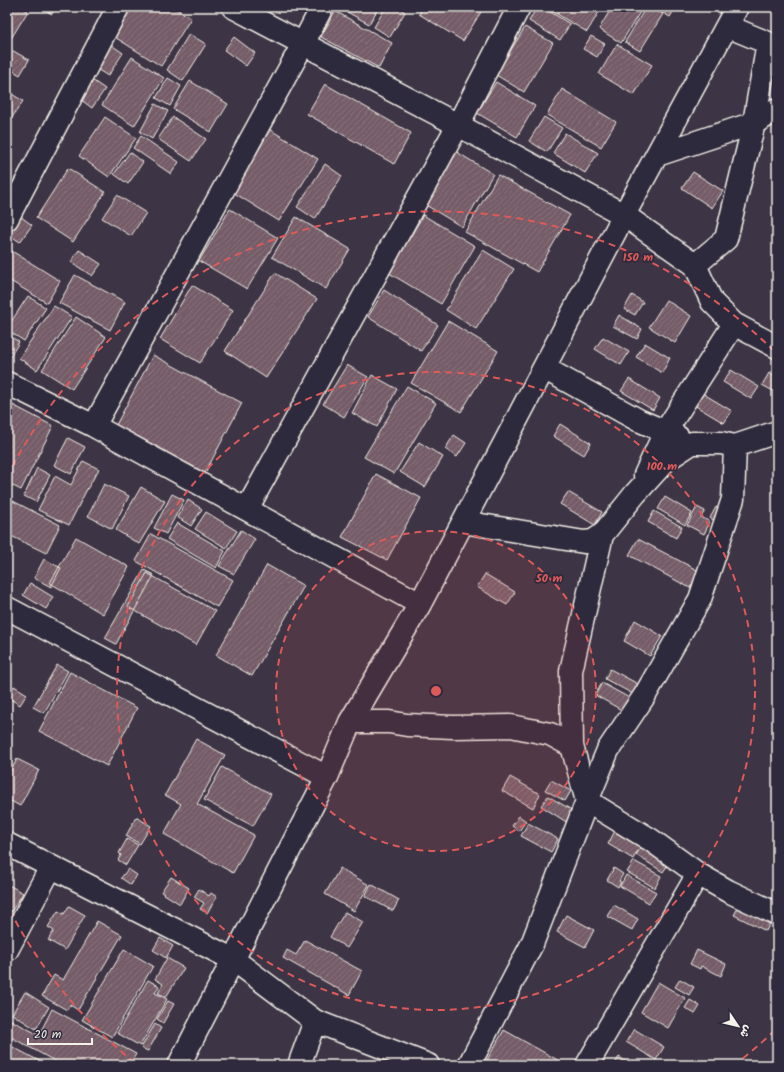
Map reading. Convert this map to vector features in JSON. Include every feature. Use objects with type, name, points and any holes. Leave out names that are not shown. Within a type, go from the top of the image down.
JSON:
[{"type":"street","points":[[7,218],[118,7]]},
{"type":"street","points":[[233,7],[458,125],[624,216],[695,265],[712,302],[734,324],[777,347]]},
{"type":"street","points":[[94,426],[322,7]]},
{"type":"street","points":[[247,509],[458,125],[519,7]]},
{"type":"street","points":[[179,1065],[327,777],[350,722],[420,604],[624,216],[732,16],[768,43],[754,123],[726,239],[695,265]]},
{"type":"street","points":[[657,156],[754,123],[777,110]]},
{"type":"street","points":[[636,494],[665,432],[734,324]]},
{"type":"street","points":[[544,368],[638,420],[692,443],[721,443],[735,446],[777,432]]},
{"type":"street","points":[[7,382],[94,426],[420,604]]},
{"type":"street","points":[[463,522],[584,542],[593,541],[602,535],[666,460],[692,443]]},
{"type":"street","points":[[469,1065],[532,944],[608,750],[645,695],[700,599],[733,499],[735,446]]},
{"type":"street","points":[[602,535],[571,671],[572,746],[587,801],[652,840],[698,874],[728,891],[777,914]]},
{"type":"street","points":[[8,611],[327,777]]},
{"type":"street","points":[[350,722],[389,722],[453,727],[511,726],[550,734],[572,746]]},
{"type":"street","points":[[7,844],[234,960],[314,1021],[428,1065]]},
{"type":"street","points":[[7,950],[51,867]]},
{"type":"street","points":[[587,1065],[698,874]]},
{"type":"street","points":[[299,1065],[314,1021]]},
{"type":"building","points":[[7,7],[21,7],[28,11],[7,45]]},
{"type":"building","points":[[39,7],[56,7],[52,14]]},
{"type":"building","points":[[131,7],[173,7],[191,18],[161,66],[113,36]]},
{"type":"building","points":[[338,7],[379,7],[369,24]]},
{"type":"building","points":[[386,7],[398,7],[405,12],[390,37],[374,27]]},
{"type":"building","points":[[423,7],[484,7],[463,41],[419,14]]},
{"type":"building","points":[[537,7],[542,7],[570,24],[560,40],[529,21]]},
{"type":"building","points":[[545,7],[602,7],[587,32]]},
{"type":"building","points":[[612,7],[643,7],[621,43],[599,29]]},
{"type":"building","points":[[646,7],[650,7],[663,14],[640,51],[625,42]]},
{"type":"building","points":[[653,7],[676,7],[670,17]]},
{"type":"building","points":[[335,11],[392,43],[379,68],[321,37]]},
{"type":"building","points":[[525,27],[553,43],[524,92],[496,75]]},
{"type":"building","points":[[189,34],[206,44],[183,81],[167,70]]},
{"type":"building","points":[[591,36],[605,44],[597,57],[583,49]]},
{"type":"building","points":[[234,37],[255,53],[246,66],[224,50]]},
{"type":"building","points":[[110,44],[123,53],[108,76],[95,68]]},
{"type":"building","points":[[617,44],[652,65],[634,95],[599,74]]},
{"type":"building","points":[[10,49],[29,60],[20,75],[7,67],[7,54]]},
{"type":"building","points":[[132,57],[164,78],[134,126],[102,105]]},
{"type":"building","points":[[168,78],[181,86],[170,106],[156,98]]},
{"type":"building","points":[[92,80],[105,89],[92,108],[80,99]]},
{"type":"building","points":[[190,81],[228,104],[211,132],[173,109]]},
{"type":"building","points":[[496,82],[535,106],[517,137],[477,113]]},
{"type":"building","points":[[325,84],[411,133],[394,164],[307,114]]},
{"type":"building","points":[[562,89],[616,122],[601,147],[547,115]]},
{"type":"building","points":[[7,91],[23,101],[7,125]]},
{"type":"building","points":[[155,104],[168,111],[152,139],[140,132]]},
{"type":"building","points":[[105,117],[136,138],[109,177],[79,156]]},
{"type":"building","points":[[173,117],[206,139],[191,161],[158,139]]},
{"type":"building","points":[[544,117],[562,128],[547,152],[529,141]]},
{"type":"building","points":[[269,129],[318,159],[279,221],[231,191]]},
{"type":"building","points":[[565,133],[598,153],[585,173],[553,153]]},
{"type":"building","points":[[141,136],[179,162],[171,174],[133,148]]},
{"type":"building","points":[[455,151],[493,174],[462,227],[424,204]]},
{"type":"building","points":[[130,152],[143,162],[128,184],[114,174]]},
{"type":"building","points":[[325,164],[342,176],[315,219],[297,207]]},
{"type":"building","points":[[68,168],[105,192],[73,242],[36,218]]},
{"type":"building","points":[[693,172],[723,191],[712,208],[682,188]]},
{"type":"building","points":[[498,175],[570,215],[537,272],[465,232]]},
{"type":"building","points":[[117,195],[146,213],[131,236],[102,218]]},
{"type":"building","points":[[230,209],[278,238],[247,289],[199,261]]},
{"type":"building","points":[[423,215],[475,246],[441,304],[389,273]]},
{"type":"building","points":[[20,216],[32,225],[20,242],[8,234]]},
{"type":"building","points":[[296,217],[350,249],[326,289],[272,257]]},
{"type":"building","points":[[7,248],[60,281],[47,303],[7,279]]},
{"type":"building","points":[[79,250],[101,264],[92,276],[71,262]]},
{"type":"building","points":[[483,250],[514,269],[476,329],[446,310]]},
{"type":"building","points":[[275,273],[317,299],[266,378],[225,351]]},
{"type":"building","points":[[75,275],[125,302],[110,330],[59,303]]},
{"type":"building","points":[[192,285],[233,310],[200,363],[160,339]]},
{"type":"building","points":[[384,290],[438,325],[421,351],[368,317]]},
{"type":"building","points":[[632,295],[643,302],[635,315],[624,309]]},
{"type":"building","points":[[28,296],[46,308],[24,341],[7,330],[7,328]]},
{"type":"building","points":[[666,300],[691,316],[675,343],[649,327]]},
{"type":"building","points":[[54,306],[72,317],[37,370],[19,358]]},
{"type":"building","points":[[619,315],[642,329],[637,339],[613,326]]},
{"type":"building","points":[[76,317],[106,337],[72,389],[42,370]]},
{"type":"building","points":[[448,321],[498,351],[461,412],[411,383]]},
{"type":"building","points":[[7,334],[19,342],[10,357],[7,355]]},
{"type":"building","points":[[603,337],[629,352],[621,365],[595,349]]},
{"type":"building","points":[[645,343],[670,358],[662,373],[636,357]]},
{"type":"building","points":[[153,355],[242,403],[205,473],[116,425]]},
{"type":"building","points":[[347,365],[368,377],[344,417],[323,404]]},
{"type":"building","points":[[731,370],[759,387],[751,399],[723,382]]},
{"type":"building","points":[[769,373],[777,378],[777,393],[762,385]]},
{"type":"building","points":[[372,375],[397,389],[377,427],[352,413]]},
{"type":"building","points":[[629,379],[660,398],[653,410],[621,391]]},
{"type":"building","points":[[407,386],[436,403],[394,474],[364,457]]},
{"type":"building","points":[[702,393],[732,411],[724,423],[694,405]]},
{"type":"building","points":[[7,402],[53,426],[21,490],[7,483]]},
{"type":"building","points":[[560,424],[591,443],[584,455],[553,436]]},
{"type":"building","points":[[454,435],[466,443],[457,457],[445,449]]},
{"type":"building","points":[[68,438],[85,447],[71,474],[54,465]]},
{"type":"building","points":[[419,442],[443,457],[425,487],[400,472]]},
{"type":"building","points":[[83,461],[99,469],[69,525],[38,510],[55,476],[71,485]]},
{"type":"building","points":[[37,468],[50,475],[36,502],[24,496]]},
{"type":"building","points":[[376,474],[421,498],[387,560],[342,537]]},
{"type":"building","points":[[104,484],[129,496],[112,529],[88,516]]},
{"type":"building","points":[[141,487],[165,501],[139,544],[116,530]]},
{"type":"building","points":[[568,492],[602,512],[595,525],[560,504]]},
{"type":"building","points":[[172,494],[184,500],[166,534],[154,528]]},
{"type":"building","points":[[665,497],[692,513],[685,525],[658,509]]},
{"type":"building","points":[[7,498],[60,525],[46,553],[7,534]]},
{"type":"building","points":[[188,500],[202,509],[191,526],[177,517]]},
{"type":"building","points":[[697,507],[705,511],[701,517],[710,522],[704,534],[687,525]]},
{"type":"building","points":[[716,507],[726,513],[719,524],[710,518]]},
{"type":"building","points":[[654,511],[682,527],[676,538],[648,522]]},
{"type":"building","points":[[206,512],[237,531],[226,548],[195,529]]},
{"type":"building","points":[[177,523],[225,551],[216,568],[167,539]]},
{"type":"building","points":[[241,530],[255,539],[234,574],[219,566]]},
{"type":"building","points":[[151,534],[233,580],[217,607],[136,561]]},
{"type":"building","points":[[76,537],[129,567],[103,614],[50,583]]},
{"type":"building","points":[[638,539],[699,571],[690,588],[629,555]]},
{"type":"building","points":[[44,559],[61,568],[51,587],[34,578]]},
{"type":"building","points":[[267,565],[304,586],[252,676],[216,655]]},
{"type":"building","points":[[144,570],[154,575],[116,644],[105,638]]},
{"type":"building","points":[[147,573],[215,611],[196,645],[128,607]]},
{"type":"building","points":[[485,574],[515,592],[507,605],[477,587]]},
{"type":"building","points":[[30,583],[53,597],[46,609],[23,595]]},
{"type":"building","points":[[635,620],[662,636],[650,656],[624,641]]},
{"type":"building","points":[[57,665],[68,671],[44,713],[33,707]]},
{"type":"building","points":[[610,669],[638,684],[633,694],[605,679]]},
{"type":"building","points":[[70,672],[137,708],[107,766],[39,731]]},
{"type":"building","points":[[602,683],[633,700],[625,712],[595,695]]},
{"type":"building","points":[[14,686],[27,694],[20,705],[7,697]]},
{"type":"building","points":[[196,739],[225,755],[197,804],[254,835],[233,873],[164,834],[181,804],[165,795]]},
{"type":"building","points":[[7,754],[13,758],[7,768]]},
{"type":"building","points":[[17,759],[39,770],[20,806],[7,799],[7,778]]},
{"type":"building","points":[[222,767],[271,794],[253,826],[204,800]]},
{"type":"building","points":[[510,777],[540,794],[533,808],[502,791]]},
{"type":"building","points":[[551,780],[571,791],[565,801],[545,790]]},
{"type":"building","points":[[548,796],[575,812],[568,823],[541,806]]},
{"type":"building","points":[[519,816],[526,821],[519,831],[512,826]]},
{"type":"building","points":[[136,817],[151,826],[140,844],[126,836]]},
{"type":"building","points":[[528,823],[558,839],[551,852],[521,836]]},
{"type":"building","points":[[615,831],[641,846],[633,859],[608,844]]},
{"type":"building","points":[[127,839],[138,845],[126,865],[118,860],[121,855],[119,853]]},
{"type":"building","points":[[642,846],[669,863],[663,872],[636,855]]},
{"type":"building","points":[[634,861],[661,876],[655,888],[627,872]]},
{"type":"building","points":[[340,868],[369,885],[354,911],[325,894]]},
{"type":"building","points":[[614,868],[623,874],[619,881],[621,882],[618,887],[607,880]]},
{"type":"building","points":[[128,869],[137,875],[131,885],[121,878]]},
{"type":"building","points":[[626,875],[656,892],[649,903],[620,886]]},
{"type":"building","points":[[171,877],[189,888],[180,904],[161,892]]},
{"type":"building","points":[[7,884],[23,893],[11,912],[7,909]]},
{"type":"building","points":[[371,884],[399,900],[393,911],[365,896]]},
{"type":"building","points":[[199,889],[209,896],[211,893],[217,897],[207,913],[200,909],[204,903],[194,897]]},
{"type":"building","points":[[742,900],[773,917],[766,931],[734,915]]},
{"type":"building","points":[[614,905],[638,919],[632,930],[607,916]]},
{"type":"building","points":[[69,906],[85,915],[65,950],[48,940],[54,931],[48,927],[58,911],[64,914]]},
{"type":"building","points":[[345,912],[363,922],[347,948],[330,937]]},
{"type":"building","points":[[7,914],[17,919],[7,938]]},
{"type":"building","points":[[566,915],[594,930],[585,947],[557,932]]},
{"type":"building","points":[[97,921],[122,935],[78,1010],[70,1005],[67,1010],[42,996],[54,975],[63,980]]},
{"type":"building","points":[[160,938],[173,946],[166,958],[153,950]]},
{"type":"building","points":[[305,940],[362,971],[349,995],[283,958],[287,950],[296,955]]},
{"type":"building","points":[[124,949],[153,966],[112,1037],[82,1020]]},
{"type":"building","points":[[697,950],[726,964],[721,976],[701,966],[700,969],[690,964]]},
{"type":"building","points":[[167,958],[184,968],[166,997],[158,993],[163,984],[155,979]]},
{"type":"building","points":[[680,979],[694,987],[689,995],[675,987]]},
{"type":"building","points":[[148,980],[159,986],[155,993],[167,999],[140,1046],[117,1033]]},
{"type":"building","points":[[658,982],[685,998],[668,1028],[641,1012]]},
{"type":"building","points":[[25,992],[49,1007],[36,1029],[12,1014]]},
{"type":"building","points":[[690,1000],[700,1006],[695,1014],[685,1008]]},
{"type":"building","points":[[168,1001],[174,1004],[163,1023],[157,1019]]},
{"type":"building","points":[[52,1009],[136,1054],[130,1065],[62,1065],[7,1035],[7,1022],[9,1019],[39,1035]]},
{"type":"building","points":[[155,1024],[161,1028],[148,1051],[141,1048]]},
{"type":"building","points":[[634,1029],[664,1047],[656,1060],[626,1042]]},
{"type":"building","points":[[504,1030],[563,1063],[562,1065],[496,1065],[487,1060]]},
{"type":"building","points":[[7,1044],[47,1065],[7,1065]]},
{"type":"building","points":[[619,1057],[632,1065],[614,1065]]}]
